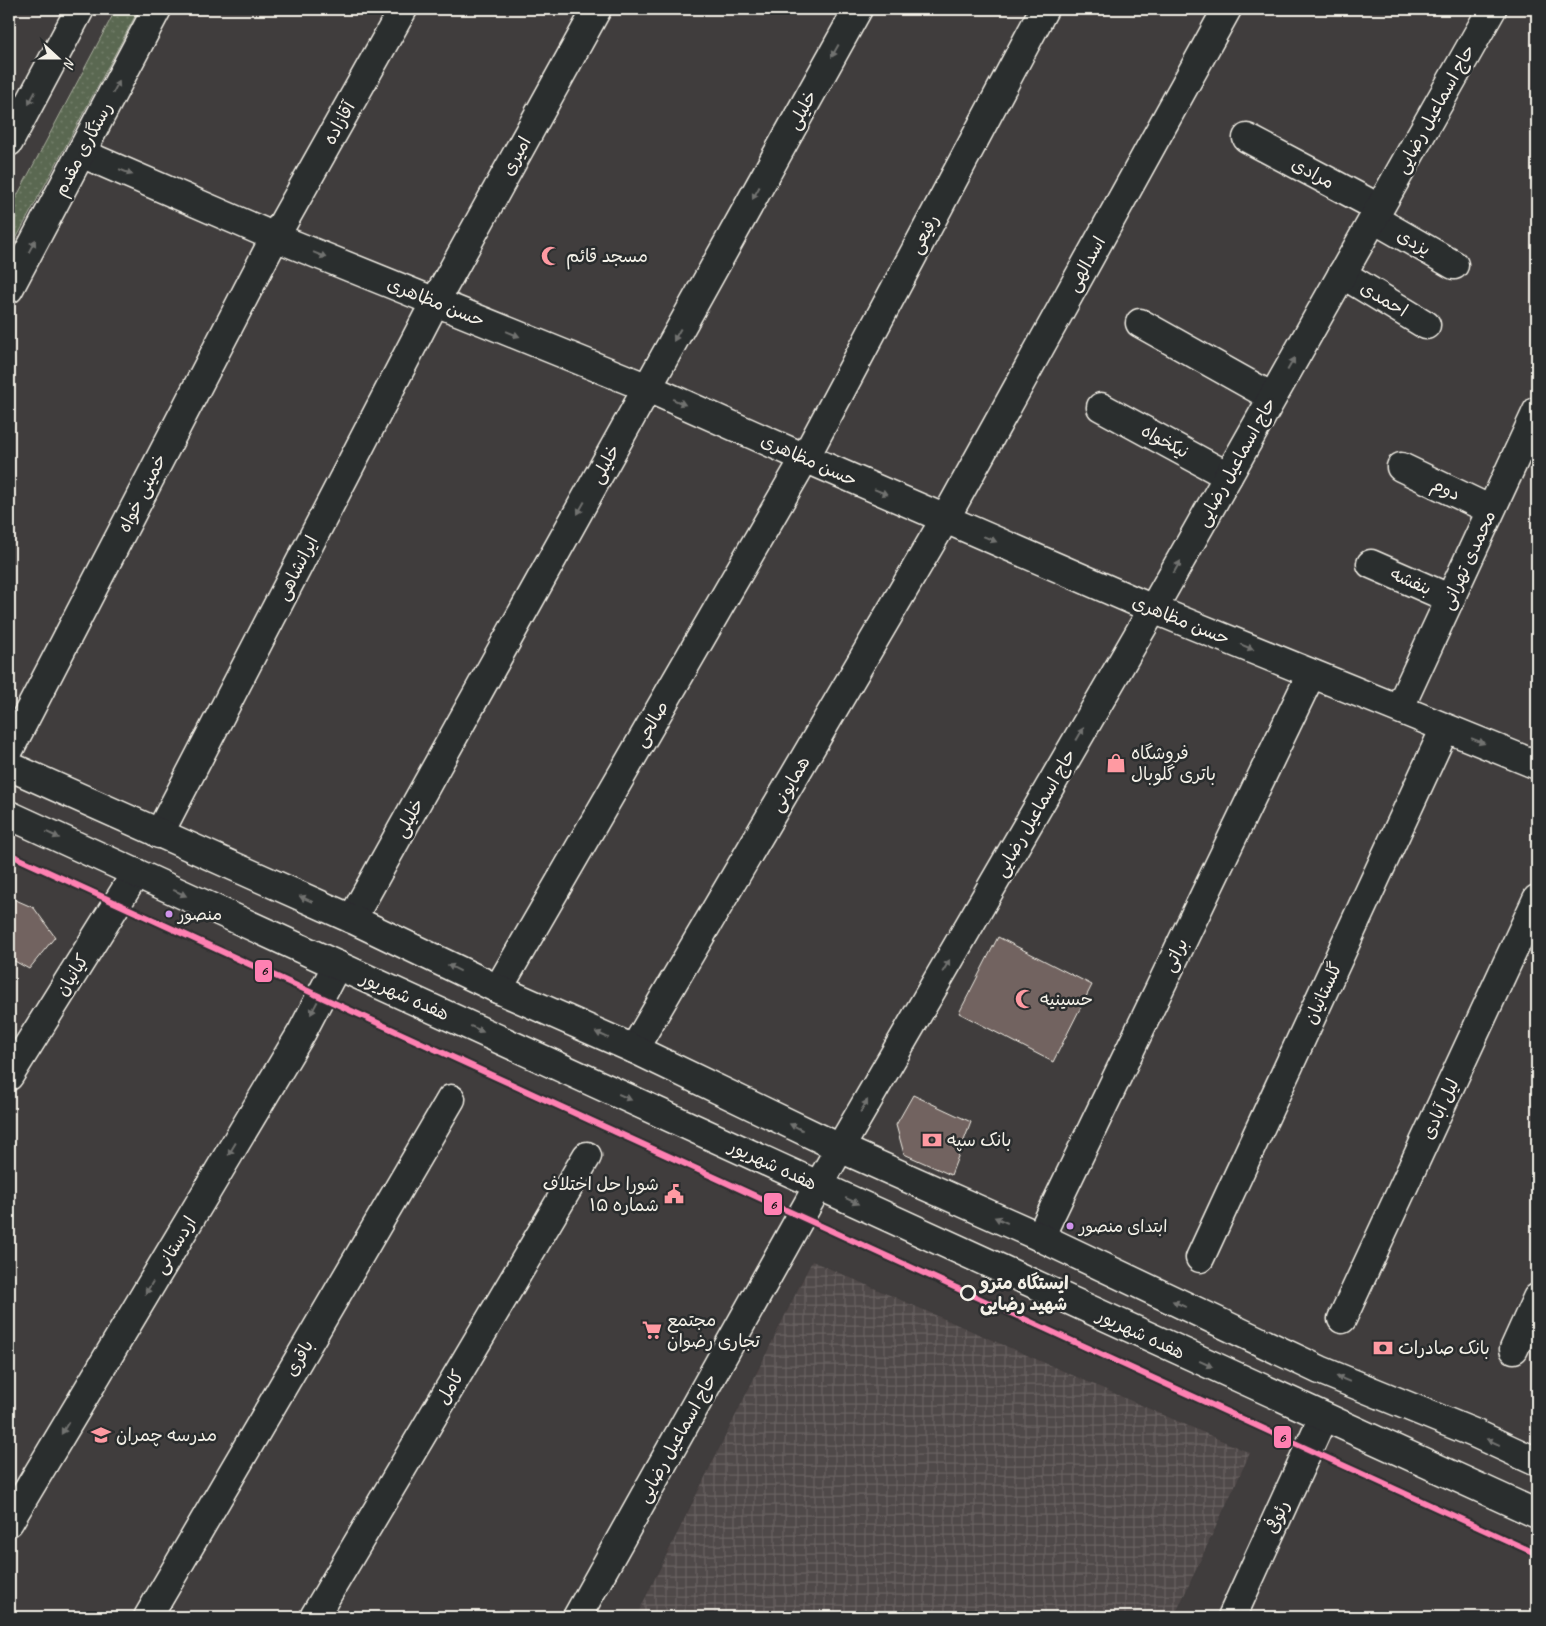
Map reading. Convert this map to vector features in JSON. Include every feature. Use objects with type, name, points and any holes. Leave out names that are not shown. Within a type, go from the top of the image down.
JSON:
[{"type":"street","points":[[9,142],[80,9]]},
{"type":"street","name":"رستگاری مقدم","points":[[9,289],[157,9]]},
{"type":"street","name":"آقازاده","points":[[275,237],[403,9]]},
{"type":"street","name":"امیری","points":[[435,302],[597,9]]},
{"type":"street","name":"خلیلی","points":[[352,919],[858,9]]},
{"type":"street","name":"رفیعی","points":[[805,458],[1044,9]]},
{"type":"street","name":"اسدالهی","points":[[945,519],[1227,9]]},
{"type":"street","name":"حاج اسماعیل رضایی","points":[[577,1617],[818,1186],[1153,609],[1492,9]]},
{"type":"street","name":"مرادی","points":[[1248,138],[1376,213]]},
{"type":"street","name":"حسن مظاهری","points":[[81,153],[275,237],[648,388],[1153,609],[1537,765]]},
{"type":"street","name":"یزدی","points":[[1376,213],[1454,265]]},
{"type":"street","name":"خمینی خواه","points":[[9,750],[275,237]]},
{"type":"street","name":"احمدی","points":[[1342,274],[1426,325]]},
{"type":"street","name":"ایرانشاهی","points":[[160,834],[435,302]]},
{"type":"street","points":[[1140,323],[1272,397]]},
{"type":"street","name":"نیکخواه","points":[[1102,407],[1228,476]]},
{"type":"street","name":"محمدی تهرانی","points":[[1399,709],[1537,411]]},
{"type":"street","name":"صالحی","points":[[498,989],[805,458]]},
{"type":"street","name":"دوم","points":[[1400,467],[1491,510]]},
{"type":"street","name":"همایونی","points":[[634,1049],[945,519]]},
{"type":"street","name":"بنفشه","points":[[1371,564],[1451,599]]},
{"type":"street","name":"براتی","points":[[1040,1238],[1311,674]]},
{"type":"street","name":"گلستانیان","points":[[1200,1258],[1445,728]]},
{"type":"street","points":[[9,766],[352,919],[498,989],[634,1049],[840,1148],[1040,1238],[1320,1370],[1474,1433],[1537,1462]]},
{"type":"street","name":"هفده شهریور","points":[[9,815],[1537,1514]]},
{"type":"street","name":"کیانیان","points":[[9,1076],[136,873]]},
{"type":"street","name":"لیل آبادی","points":[[1342,1319],[1537,899]]},
{"type":"street","name":"اردستانی","points":[[9,1522],[302,1032],[337,965]]},
{"type":"street","name":"باقری","points":[[148,1617],[451,1099]]},
{"type":"street","name":"کامل","points":[[314,1617],[587,1156]]},
{"type":"street","points":[[1514,1349],[1537,1298]]},
{"type":"street","name":"رئوفی","points":[[1232,1617],[1323,1417]]},
{"type":"shaded area","points":[[812,1261],[1250,1453],[1174,1617],[636,1617]]},
{"type":"green space","points":[[116,9],[139,9],[9,252],[9,211]]},
{"type":"building","points":[[9,897],[34,908],[55,937],[29,969],[9,958]]},
{"type":"building","name":"حسینیه","points":[[998,937],[1092,985],[1053,1062],[959,1013]]},
{"type":"building","name":"بانک سپه","points":[[913,1095],[971,1122],[951,1175],[904,1154],[896,1125]]},
{"type":"transit line","name":"6","points":[[9,854],[1537,1554]]},
{"type":"place","name":"مسجد قائم","points":[[551,256]]},
{"type":"place","name":"فروشگاه باتری گلوبال","points":[[1116,763]]},
{"type":"place","name":"منصور","points":[[169,914]]},
{"type":"place","name":"حسینیه","points":[[1025,999]]},
{"type":"place","name":"بانک سپه","points":[[932,1140]]},
{"type":"place","name":"شورا حل اختلاف شماره ۱۵","points":[[674,1194]]},
{"type":"place","name":"ابتدای منصور","points":[[1070,1226]]},
{"type":"place","name":"ایستگاه مترو شهید رضایی","points":[[968,1293]]},
{"type":"place","name":"مجتمع تجاری رضوان","points":[[652,1330]]},
{"type":"place","name":"بانک صادرات","points":[[1383,1348]]},
{"type":"place","name":"مدرسه چمران","points":[[101,1435]]}]
